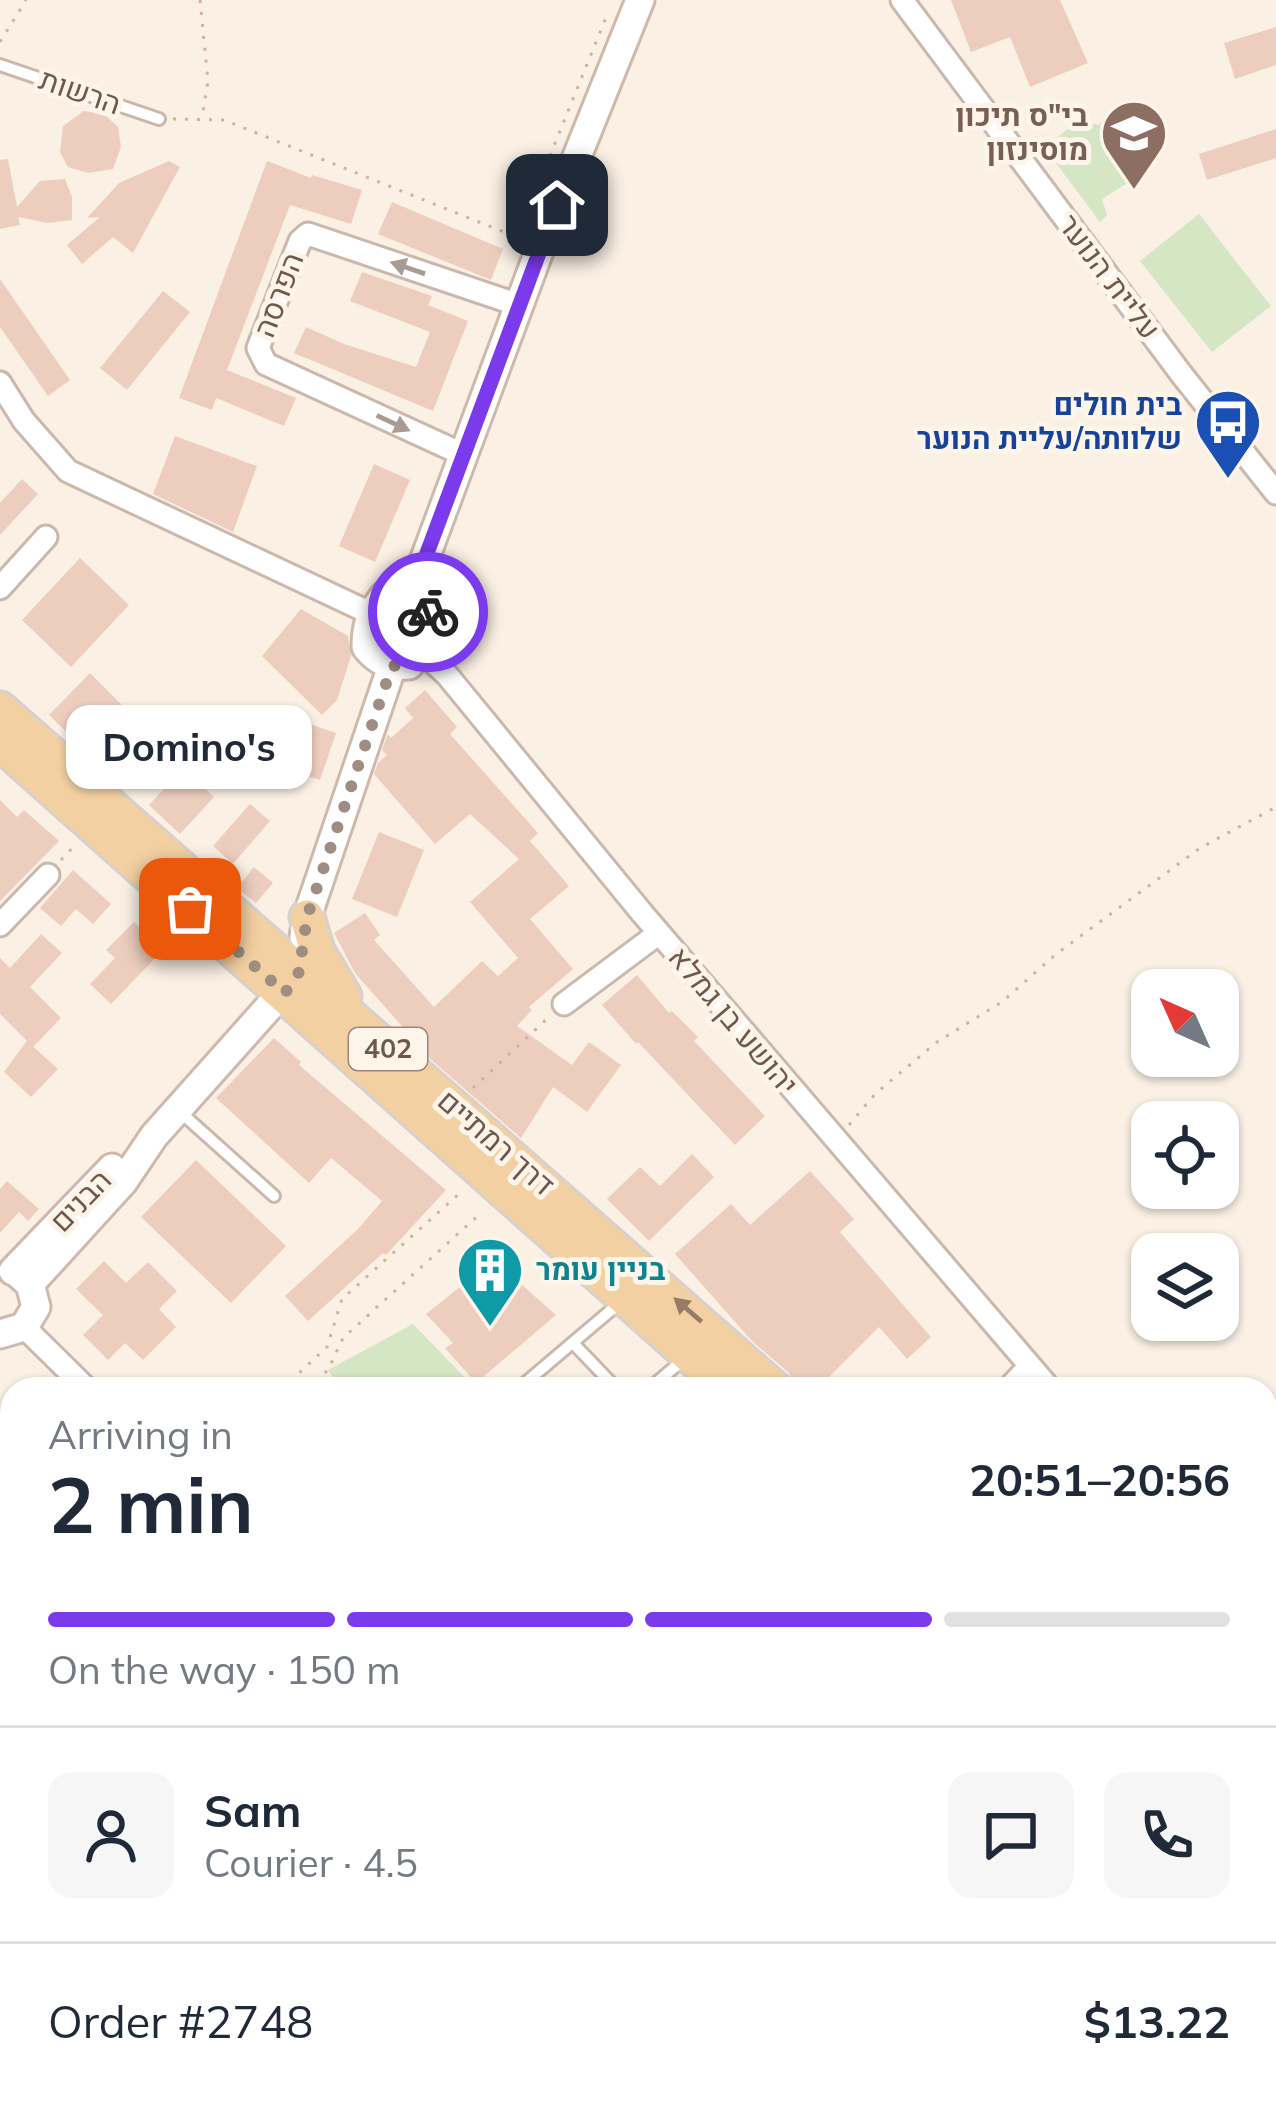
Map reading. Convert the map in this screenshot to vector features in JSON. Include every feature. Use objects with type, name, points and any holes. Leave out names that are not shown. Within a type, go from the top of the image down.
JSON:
[{"type":"main road","points":[[411,596],[519,304],[640,0]]},
{"type":"main road","points":[[401,592],[411,596],[428,612],[420,650],[409,665],[392,666],[376,659],[366,646],[370,613],[385,595],[401,592]]},
{"type":"main road","points":[[292,982],[307,917],[392,666]]},
{"type":"main road","name":"דרך רמתיים","points":[[0,709],[247,925],[292,982],[366,1030],[761,1377]]},
{"type":"main road","name":"דרך רמתיים","points":[[0,743],[292,982],[713,1377]]},
{"type":"main road","points":[[247,925],[272,936],[296,935],[307,917]]},
{"type":"main road","points":[[307,917],[328,975],[366,1030]]},
{"type":"main road","name":"הבנים","points":[[14,1275],[123,1182],[154,1136],[292,982]]},
{"type":"main road","points":[[12,1330],[36,1307],[14,1275]]},
{"type":"street","name":"עליית הנוער","points":[[902,0],[1276,493]]},
{"type":"street","name":"הפרסה","points":[[462,454],[266,364],[257,349],[300,241],[308,234],[519,304]]},
{"type":"street","points":[[0,382],[24,421],[68,471],[370,613]]},
{"type":"street","points":[[0,588],[46,538]]},
{"type":"street","name":"יהושע בן גמלא","points":[[420,650],[447,675],[659,933],[1039,1377]]},
{"type":"street","points":[[0,926],[48,875]]},
{"type":"street","points":[[564,1004],[659,933]]},
{"type":"street","points":[[12,1330],[72,1377]]},
{"type":"street","points":[[1019,1377],[1029,1367]]},
{"type":"lane","name":"הרשות","points":[[0,65],[159,119]]},
{"type":"lane","points":[[178,1110],[274,1196]]},
{"type":"lane","points":[[532,1377],[625,1298]]},
{"type":"lane","points":[[572,1343],[605,1377]]},
{"type":"lane","points":[[663,1377],[688,1355]]},
{"type":"path","points":[[0,42],[26,0]]},
{"type":"path","points":[[200,0],[208,81],[202,120]]},
{"type":"path","points":[[535,196],[565,111],[614,0]]},
{"type":"path","points":[[159,119],[224,120],[520,238],[526,250]]},
{"type":"path","points":[[836,1140],[875,1094],[937,1042],[1002,1003],[1055,955],[1200,848],[1276,806]]},
{"type":"path","points":[[48,875],[94,824]]},
{"type":"path","points":[[453,1106],[564,1004]]},
{"type":"path","points":[[295,1377],[327,1347],[342,1299],[461,1192]]},
{"type":"path","points":[[320,1377],[343,1338],[482,1212]]},
{"type":"green space","points":[[1116,109],[1123,113],[1118,136],[1136,148],[1146,171],[1102,199],[1107,215],[1100,222],[1044,147],[1082,119],[1098,125]]},
{"type":"green space","points":[[1199,214],[1271,306],[1212,352],[1140,261]]},
{"type":"green space","points":[[413,1324],[464,1377],[333,1377],[328,1370]]},
{"type":"building","points":[[951,0],[1060,0],[1088,63],[1030,87],[1010,37],[971,52]]},
{"type":"building","points":[[1276,27],[1276,65],[1235,79],[1224,43]]},
{"type":"building","points":[[84,111],[104,114],[118,127],[121,147],[113,169],[88,173],[68,167],[60,152],[63,126]]},
{"type":"building","points":[[1276,129],[1276,158],[1207,180],[1199,154]]},
{"type":"building","points":[[8,159],[17,207],[40,181],[65,179],[72,197],[72,220],[47,223],[18,217],[20,225],[0,229],[0,160]]},
{"type":"building","points":[[169,161],[180,167],[133,253],[113,237],[82,264],[67,245],[100,217],[87,218],[119,183]]},
{"type":"building","points":[[267,161],[362,190],[351,224],[290,205],[227,370],[296,398],[284,426],[216,398],[212,410],[179,398]]},
{"type":"building","points":[[392,202],[503,249],[491,280],[378,234]]},
{"type":"building","points":[[362,272],[432,296],[428,305],[468,321],[433,411],[294,353],[306,327],[416,367],[430,332],[350,301]]},
{"type":"building","points":[[0,279],[70,380],[48,396],[0,327]]},
{"type":"building","points":[[163,291],[190,312],[127,390],[100,368]]},
{"type":"building","points":[[175,436],[257,466],[233,532],[153,494]]},
{"type":"building","points":[[374,464],[410,480],[375,562],[339,546]]},
{"type":"building","points":[[22,479],[38,494],[0,535],[0,503]]},
{"type":"building","points":[[80,558],[129,605],[71,667],[22,620]]},
{"type":"building","points":[[301,609],[348,636],[351,656],[337,700],[322,715],[262,656]]},
{"type":"building","points":[[90,673],[162,745],[121,786],[49,715]]},
{"type":"building","points":[[425,690],[457,727],[450,734],[538,833],[530,841],[569,886],[530,919],[573,969],[529,1007],[532,1010],[517,1026],[572,1065],[589,1042],[621,1065],[587,1112],[553,1087],[521,1138],[405,1037],[408,1033],[355,973],[334,933],[365,913],[380,935],[374,940],[434,1007],[482,961],[498,976],[518,958],[470,902],[519,859],[470,814],[435,844],[374,774],[387,755],[382,750],[388,734],[391,738],[413,718],[405,708]]},
{"type":"building","points":[[290,717],[336,733],[320,780],[290,770],[296,752],[280,746]]},
{"type":"building","points":[[183,768],[214,797],[180,834],[149,805]]},
{"type":"building","points":[[0,800],[17,817],[24,810],[59,841],[0,901]]},
{"type":"building","points":[[250,804],[270,821],[233,864],[213,846]]},
{"type":"building","points":[[379,832],[424,850],[397,917],[352,899]]},
{"type":"building","points":[[254,867],[273,883],[256,903],[237,888]]},
{"type":"building","points":[[73,870],[111,904],[93,924],[76,909],[61,926],[40,908]]},
{"type":"building","points":[[134,922],[163,950],[111,1004],[90,984],[115,958],[106,950]]},
{"type":"building","points":[[41,934],[62,953],[30,987],[61,1018],[33,1047],[0,1014],[0,958],[10,968]]},
{"type":"building","points":[[637,975],[765,1116],[735,1145],[602,1005]]},
{"type":"building","points":[[274,1038],[299,1065],[446,1190],[386,1255],[308,1321],[285,1296],[382,1201],[331,1158],[309,1183],[216,1098]]},
{"type":"building","points":[[27,1041],[58,1069],[31,1097],[4,1072]]},
{"type":"building","points":[[692,1154],[714,1177],[649,1241],[607,1199],[640,1167],[660,1186]]},
{"type":"building","points":[[196,1160],[286,1246],[231,1303],[141,1217]]},
{"type":"building","points":[[810,1171],[854,1219],[840,1232],[931,1337],[907,1359],[879,1327],[829,1377],[791,1377],[752,1341],[675,1254],[731,1204],[750,1225]]},
{"type":"building","points":[[7,1181],[39,1209],[28,1221],[19,1212],[0,1233],[0,1189]]},
{"type":"building","name":"בניין עומר","points":[[494,1260],[556,1315],[483,1377],[471,1377],[445,1348],[453,1343],[426,1314]]},
{"type":"building","points":[[104,1261],[126,1283],[148,1262],[177,1291],[159,1309],[176,1327],[143,1360],[125,1343],[108,1360],[83,1335],[103,1315],[76,1289]]},
{"type":"way so far","points":[[190,909],[285,993],[299,972],[307,917],[392,666],[409,665],[420,650],[428,612]]},
{"type":"place","name":"בי\"ס תיכון מוסינזון","points":[[1134,192]]},
{"type":"place","name":"בית חולים שלוותה/עליית הנוער","points":[[1228,481]]},
{"type":"place","name":"Domino's","points":[[190,909]]},
{"type":"place","name":"בניין עומר","points":[[490,1329]]},
{"type":"route","points":[[428,612],[411,596],[557,205]]}]
